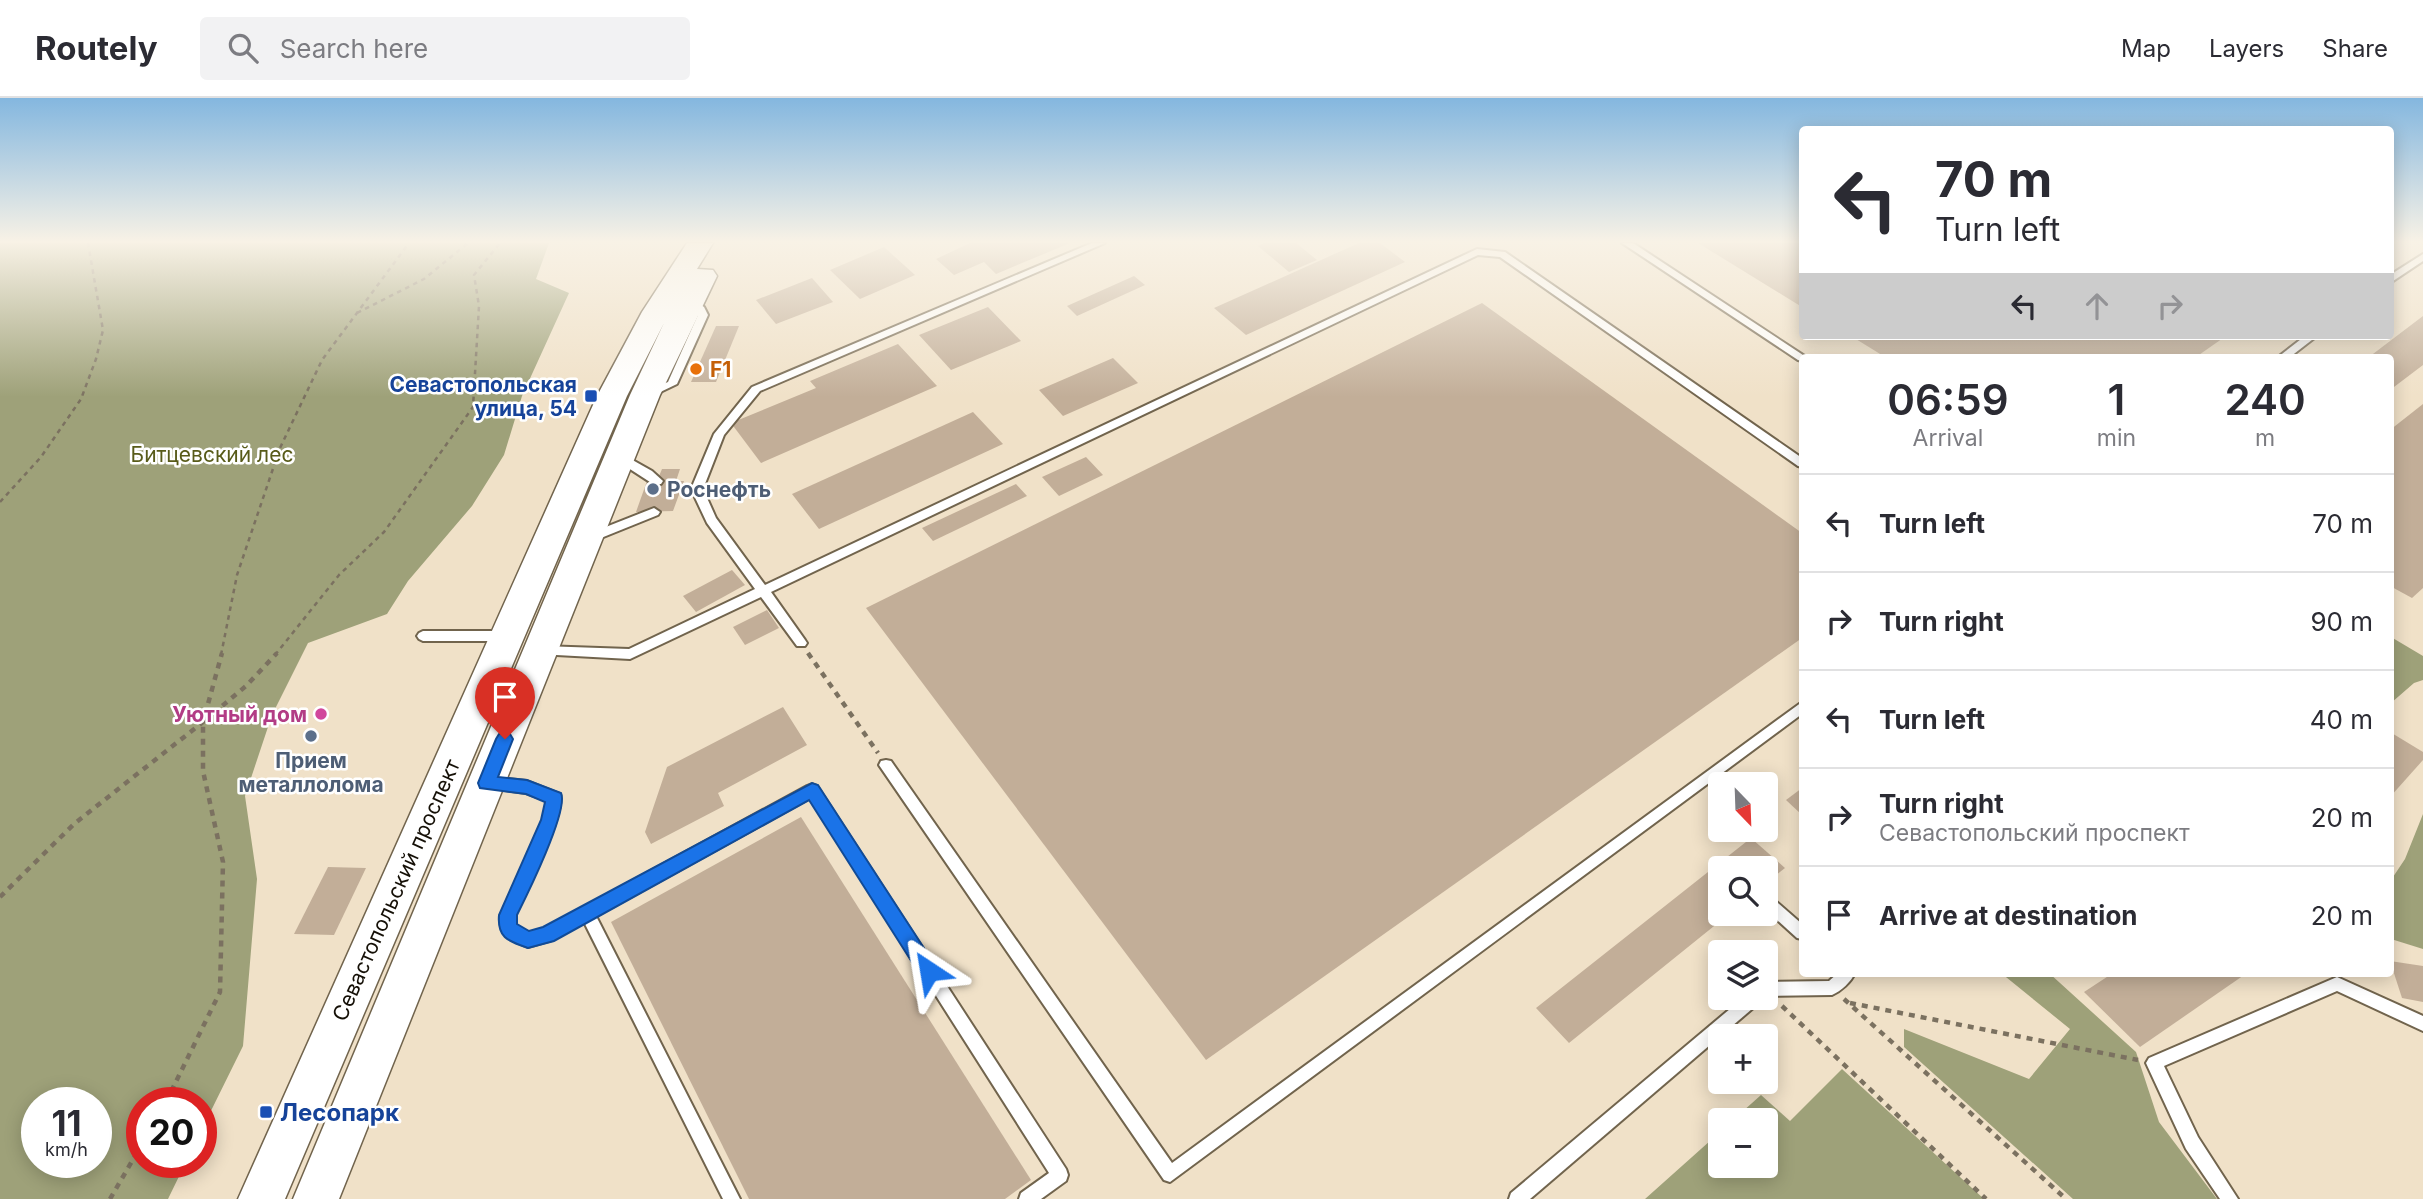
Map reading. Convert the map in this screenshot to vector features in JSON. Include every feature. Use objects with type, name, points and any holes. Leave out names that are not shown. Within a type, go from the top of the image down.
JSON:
[{"type":"main road","name":"Севастопольский проспект","points":[[261,1199],[612,396],[667,294]]},
{"type":"main road","name":"Севастопольский проспект","points":[[316,1199],[645,395],[692,294]]},
{"type":"lane","points":[[801,643],[711,520],[697,489],[719,434],[756,388],[979,294]]},
{"type":"lane","points":[[541,651],[630,654],[1388,294]]},
{"type":"lane","points":[[1560,294],[1799,461]]},
{"type":"lane","points":[[1705,294],[1799,356]]},
{"type":"lane","points":[[2287,354],[2306,340]]},
{"type":"lane","points":[[620,457],[632,466],[645,470],[657,481]]},
{"type":"lane","points":[[585,541],[654,512]]},
{"type":"lane","points":[[423,636],[508,636]]},
{"type":"lane","points":[[886,765],[1170,1174],[1799,709]]},
{"type":"lane","points":[[486,783],[527,787],[555,798],[550,820],[508,915],[507,928],[528,940],[547,935],[812,790],[1060,1175],[1027,1199]]},
{"type":"lane","points":[[1778,912],[1799,930]]},
{"type":"lane","points":[[587,913],[732,1199]]},
{"type":"lane","points":[[1778,994],[1832,988],[1844,977]]},
{"type":"lane","points":[[2230,1199],[2192,1143],[2154,1063],[2337,984],[2423,1024]]},
{"type":"lane","points":[[1517,1199],[1740,1010]]},
{"type":"path","points":[[0,502],[41,457],[81,399],[96,359],[103,330],[97,294]]},
{"type":"path","points":[[173,1087],[220,992],[223,862],[202,771],[203,722],[220,661],[237,575],[280,448],[322,360],[370,294]]},
{"type":"path","points":[[355,314],[394,294]]},
{"type":"path","points":[[0,897],[74,824],[246,686],[294,634],[339,575],[384,532],[473,407],[479,306],[477,294]]},
{"type":"path","points":[[801,643],[886,765]]},
{"type":"path","points":[[1832,988],[2066,1199]]},
{"type":"path","points":[[1778,1002],[1986,1199]]},
{"type":"path","points":[[1848,1002],[2154,1063]]},
{"type":"path","points":[[110,1199],[126,1172]]},
{"type":"green space","name":"Битцевский лес","points":[[0,294],[568,294],[522,396],[504,455],[472,506],[408,581],[387,614],[308,643],[272,715],[245,796],[257,879],[243,1046],[217,1099],[217,1087],[126,1087],[126,1178],[178,1178],[168,1199],[0,1199]]},
{"type":"green space","points":[[2394,639],[2423,656],[2423,680],[2414,683],[2394,700]]},
{"type":"green space","points":[[2423,814],[2423,949],[2394,940],[2394,876],[2405,859]]},
{"type":"green space","points":[[2006,977],[2053,977],[2136,1052],[2159,1122],[2217,1199],[2073,1199],[1904,1047],[1904,1029],[2029,1079],[2070,1029]]},
{"type":"green space","points":[[1842,1069],[1984,1199],[1645,1199],[1708,1143],[1708,1178],[1778,1178],[1778,1110],[1790,1121]]},
{"type":"green space","points":[[1761,1095],[1776,1108],[1746,1108]]},
{"type":"building","points":[[770,294],[826,294],[833,302],[776,324],[756,300]]},
{"type":"building","points":[[855,294],[871,294],[860,299]]},
{"type":"building","points":[[1093,294],[1124,294],[1077,316],[1067,306]]},
{"type":"building","points":[[1244,294],[1334,294],[1246,335],[1214,308]]},
{"type":"building","points":[[1781,294],[1799,294],[1799,305]]},
{"type":"building","points":[[1482,303],[1799,531],[1799,640],[1206,1060],[866,608]]},
{"type":"building","points":[[988,307],[1021,341],[951,370],[919,335]]},
{"type":"building","points":[[2423,316],[2423,365],[2394,387],[2394,354],[2373,354]]},
{"type":"building","points":[[716,326],[739,326],[716,382],[691,382]]},
{"type":"building","points":[[1857,340],[2220,340],[2200,354],[1880,354]]},
{"type":"building","points":[[898,344],[937,386],[761,463],[731,423],[816,388],[810,381]]},
{"type":"building","points":[[1113,358],[1138,383],[1063,416],[1039,390]]},
{"type":"building","points":[[2423,404],[2423,588],[2412,598],[2394,588],[2394,427]]},
{"type":"building","points":[[973,412],[1003,444],[819,529],[792,494]]},
{"type":"building","points":[[1086,457],[1103,475],[1059,496],[1042,477]]},
{"type":"building","points":[[662,469],[680,469],[676,481],[684,481],[673,511],[636,512],[647,481],[657,481]]},
{"type":"building","points":[[1016,484],[1027,496],[933,541],[922,528]]},
{"type":"building","points":[[732,570],[745,585],[696,612],[683,596]]},
{"type":"building","points":[[767,610],[779,628],[745,645],[733,627]]},
{"type":"building","points":[[783,707],[807,745],[718,793],[724,806],[651,844],[645,832],[667,767]]},
{"type":"building","points":[[2394,734],[2423,752],[2423,760],[2394,793]]},
{"type":"building","points":[[1799,790],[1799,812],[1786,800]]},
{"type":"building","points":[[801,817],[1031,1180],[1005,1199],[749,1199],[611,922]]},
{"type":"building","points":[[1746,842],[1756,842],[1771,856],[1728,856]]},
{"type":"building","points":[[1778,862],[1785,868],[1778,874]]},
{"type":"building","points":[[328,867],[366,868],[334,935],[294,934]]},
{"type":"building","points":[[1708,872],[1708,926],[1714,926],[1569,1043],[1536,1008]]},
{"type":"building","points":[[2394,962],[2423,966],[2423,1002],[2402,998],[2394,973]]},
{"type":"building","points":[[2107,977],[2241,977],[2140,1047],[2084,992]]},
{"type":"place","name":"F1","points":[[696,369]]},
{"type":"place","name":"Севастопольская улица, 54","points":[[591,396]]},
{"type":"place","name":"Роснефть","points":[[653,489]]},
{"type":"place","name":"Уютный дом","points":[[321,714]]},
{"type":"place","name":"Прием металлолома","points":[[311,736]]},
{"type":"place","name":"Лесопарк","points":[[266,1112]]},
{"type":"route","points":[[505,739],[486,783],[527,787],[555,798],[550,820],[508,915],[507,928],[528,940],[547,935],[812,790],[929,971]]}]
